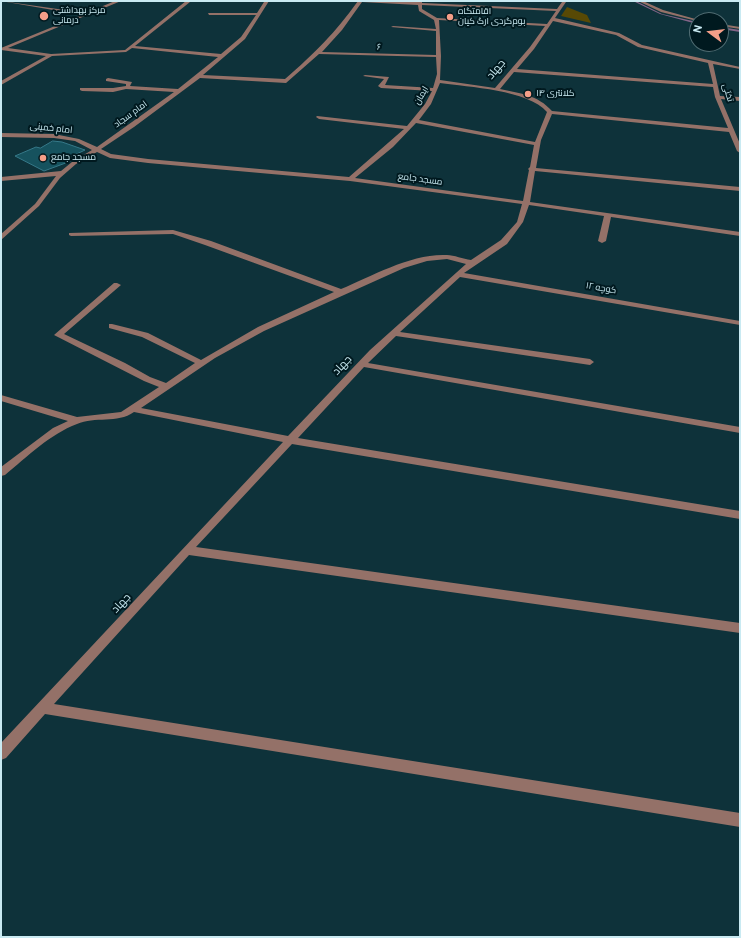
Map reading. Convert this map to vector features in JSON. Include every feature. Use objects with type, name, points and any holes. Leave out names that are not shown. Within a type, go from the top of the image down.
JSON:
[{"type":"street","points":[[11,3],[16,1]]},
{"type":"street","points":[[1,49],[119,1]]},
{"type":"street","points":[[1,49],[51,55],[126,51],[190,1],[267,1]]},
{"type":"street","name":"امام سجاد","points":[[1,238],[37,205],[74,162],[98,149],[180,91],[243,38],[267,1]]},
{"type":"street","points":[[199,76],[286,81],[318,53],[340,29],[360,1]]},
{"type":"street","points":[[363,1],[419,2],[558,10]]},
{"type":"street","points":[[563,1],[598,1]]},
{"type":"street","name":"جهاد","points":[[1,753],[187,550],[361,364],[458,274],[504,242],[520,222],[526,203],[531,169],[537,144],[550,112],[545,104],[536,99],[496,90],[550,22],[563,1]]},
{"type":"street","points":[[640,1],[662,11],[689,18]]},
{"type":"street","points":[[2,2],[86,14]]},
{"type":"street","points":[[419,2],[420,10],[436,19],[550,22],[617,34],[640,46],[740,68]]},
{"type":"street","points":[[209,14],[258,14]]},
{"type":"street","name":"ایمان","points":[[350,179],[408,128],[428,105],[439,81],[438,22],[436,19]]},
{"type":"street","points":[[729,26],[740,28]]},
{"type":"street","points":[[393,27],[438,30]]},
{"type":"street","points":[[131,47],[222,56]]},
{"type":"street","name":"۶","points":[[318,53],[439,56]]},
{"type":"street","points":[[1,83],[51,55]]},
{"type":"street","name":"تختی","points":[[710,62],[718,97],[740,151]]},
{"type":"street","points":[[513,70],[715,86]]},
{"type":"street","points":[[365,76],[387,78],[382,86],[435,90]]},
{"type":"street","points":[[108,80],[130,82],[126,87]]},
{"type":"street","points":[[439,81],[496,90]]},
{"type":"street","points":[[82,88],[114,90],[126,87],[180,91]]},
{"type":"street","points":[[718,97],[740,99]]},
{"type":"street","points":[[550,112],[731,130]]},
{"type":"street","points":[[319,117],[408,128]]},
{"type":"street","points":[[414,121],[537,144]]},
{"type":"street","name":"امام خمینی","points":[[1,135],[54,136],[77,140],[98,149]]},
{"type":"street","name":"مسجد جامع","points":[[98,149],[110,156],[148,161],[350,179],[740,234]]},
{"type":"street","points":[[531,169],[740,189]]},
{"type":"street","points":[[1,179],[63,173]]},
{"type":"street","points":[[602,241],[608,215]]},
{"type":"street","points":[[71,234],[173,232],[208,243],[341,292]]},
{"type":"street","points":[[1,472],[56,430],[77,420],[123,415],[201,363],[261,329],[341,292],[401,266],[427,259],[447,257],[473,263]]},
{"type":"street","name":"کوچه ۱۲","points":[[458,274],[740,323]]},
{"type":"street","points":[[117,285],[58,335],[122,365],[147,379],[166,386]]},
{"type":"street","points":[[112,326],[145,335],[201,363]]},
{"type":"street","points":[[393,333],[590,362]]},
{"type":"street","points":[[361,364],[740,430]]},
{"type":"street","points":[[1,398],[77,420]]},
{"type":"street","points":[[132,409],[290,440],[740,515]]},
{"type":"street","points":[[187,550],[740,628]]},
{"type":"street","points":[[42,708],[740,820]]},
{"type":"shaded area","points":[[567,7],[587,15],[591,23],[561,16]]},
{"type":"building","name":"مسجد جامع","points":[[53,141],[62,142],[85,150],[66,159],[71,161],[44,171],[15,156],[36,147],[40,148]]},
{"type":"waterway","points":[[634,1],[661,14],[689,21]]},
{"type":"waterway","points":[[729,29],[740,31]]},
{"type":"place","name":"مرکز بهداشتی درمانی","points":[[44,16]]},
{"type":"place","name":"اقامتگاه بوم‌گردی ارگ کیان","points":[[450,17]]},
{"type":"place","name":"کلانتری ۱۴","points":[[528,94]]},
{"type":"place","name":"مسجد جامع","points":[[43,158]]}]
